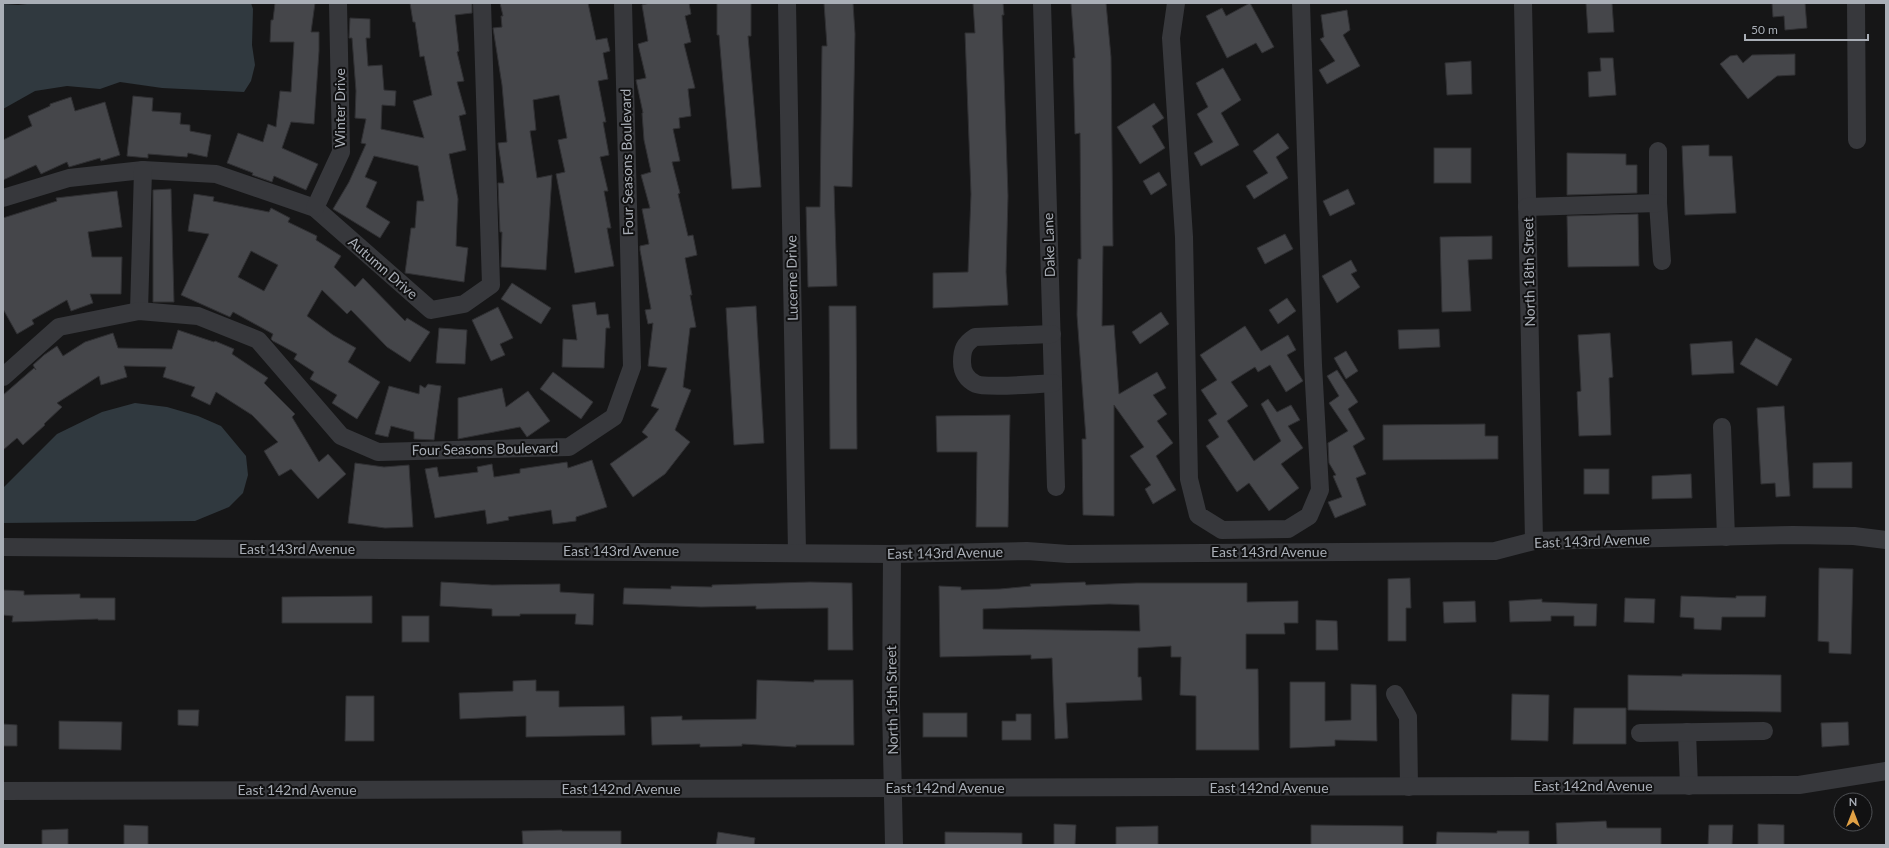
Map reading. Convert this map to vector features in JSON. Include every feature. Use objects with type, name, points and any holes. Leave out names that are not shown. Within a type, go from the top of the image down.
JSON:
[{"type":"street","name":"Winter Drive","points":[[315,208],[341,152],[338,3]]},
{"type":"street","name":"Autumn Drive","points":[[3,198],[69,178],[143,170],[216,174],[315,208],[431,310],[464,304],[491,285],[482,3]]},
{"type":"street","name":"Four Seasons Boulevard","points":[[3,377],[59,327],[138,311],[198,316],[258,340],[341,436],[378,452],[569,447],[614,416],[632,367],[623,3]]},
{"type":"street","name":"Lucerne Drive","points":[[787,3],[797,552]]},
{"type":"street","name":"Dake Lane","points":[[1042,3],[1056,487]]},
{"type":"street","points":[[1176,3],[1171,38],[1184,237],[1189,479],[1198,516],[1222,530],[1288,529],[1309,516],[1320,490],[1313,365],[1301,3]]},
{"type":"street","name":"North 18th Street","points":[[1523,3],[1534,541]]},
{"type":"street","points":[[1856,3],[1857,140]]},
{"type":"street","points":[[1658,151],[1658,203],[1662,261]]},
{"type":"street","points":[[138,311],[143,170]]},
{"type":"street","points":[[1527,208],[1658,203]]},
{"type":"street","points":[[1052,334],[974,337],[966,343],[962,353],[962,365],[965,376],[978,385],[1053,383]]},
{"type":"street","points":[[1722,427],[1726,537]]},
{"type":"street","name":"East 143rd Avenue","points":[[3,547],[797,552],[892,554],[988,552],[1068,554],[1495,551],[1534,541],[1726,537],[1854,536],[1886,540]]},
{"type":"street","name":"North 15th Street","points":[[892,554],[891,704],[894,845]]},
{"type":"street","points":[[1395,694],[1408,718],[1409,787]]},
{"type":"street","points":[[1640,733],[1764,731]]},
{"type":"street","points":[[1687,732],[1689,786]]},
{"type":"street","name":"East 142nd Avenue","points":[[3,791],[1799,786],[1886,771]]},
{"type":"shaded area","points":[[36,3],[251,3],[253,9],[252,45],[255,65],[251,81],[244,92],[162,88],[120,82],[100,89],[67,86],[35,91],[3,109],[3,4],[18,5]]},
{"type":"shaded area","points":[[135,403],[167,407],[198,416],[221,426],[246,456],[248,475],[243,493],[229,507],[195,521],[3,523],[3,488],[57,434],[102,412]]},
{"type":"building","points":[[275,3],[315,3],[311,32],[319,32],[319,51],[314,124],[291,122],[282,148],[318,164],[306,190],[274,176],[272,182],[252,175],[253,173],[227,163],[238,133],[263,142],[268,124],[276,127],[280,91],[291,92],[294,42],[270,42],[271,20],[273,20]]},
{"type":"building","points":[[410,3],[472,3],[472,13],[455,15],[459,51],[457,52],[464,81],[457,82],[466,114],[459,116],[466,150],[449,154],[458,199],[456,246],[468,248],[464,282],[405,273],[411,228],[415,228],[417,201],[424,201],[418,166],[374,156],[365,177],[377,182],[366,207],[390,222],[380,238],[333,209],[349,182],[366,144],[361,143],[366,119],[355,118],[356,91],[352,38],[349,38],[350,18],[370,19],[370,38],[366,38],[368,66],[382,65],[384,90],[396,91],[395,106],[382,105],[381,129],[424,138],[413,101],[432,95],[424,56],[420,57],[415,22],[413,22]]},
{"type":"building","points":[[500,3],[588,3],[596,40],[607,38],[610,51],[603,53],[608,79],[598,81],[606,122],[603,122],[609,155],[600,157],[608,191],[604,191],[611,228],[607,228],[614,266],[575,273],[556,174],[565,172],[558,140],[567,138],[559,95],[533,100],[536,130],[530,131],[537,178],[552,175],[546,270],[501,267],[502,232],[500,232],[498,183],[504,183],[498,143],[507,142],[502,85],[493,28],[502,27],[501,16],[503,16]]},
{"type":"building","points":[[650,3],[689,3],[691,14],[685,16],[691,42],[684,44],[695,88],[688,89],[691,116],[679,118],[680,128],[673,129],[680,161],[672,162],[680,193],[678,194],[688,236],[693,235],[697,255],[685,258],[696,327],[690,328],[683,387],[691,390],[675,430],[690,442],[665,474],[633,497],[610,464],[648,437],[642,432],[659,409],[651,406],[667,368],[648,366],[653,323],[648,324],[645,310],[651,309],[640,250],[640,246],[649,244],[642,209],[650,208],[641,175],[651,172],[644,140],[643,113],[636,80],[646,78],[638,44],[648,41],[642,5]]},
{"type":"building","points":[[717,3],[751,3],[751,36],[748,36],[761,187],[732,189],[719,35],[717,35]]},
{"type":"building","points":[[824,3],[853,3],[855,34],[852,187],[834,186],[837,286],[808,287],[806,207],[820,207],[822,46],[827,46]]},
{"type":"building","points":[[973,3],[1003,3],[1004,15],[1002,15],[1008,196],[1006,272],[1008,305],[933,308],[933,273],[968,272],[971,194],[965,33],[975,33]]},
{"type":"building","points":[[1071,3],[1106,3],[1111,57],[1113,246],[1103,246],[1102,326],[1114,325],[1119,394],[1157,372],[1166,388],[1153,395],[1167,414],[1157,421],[1173,443],[1156,456],[1176,490],[1153,504],[1145,489],[1151,485],[1130,456],[1144,447],[1114,405],[1114,516],[1083,515],[1082,439],[1086,439],[1077,315],[1078,259],[1081,259],[1080,133],[1075,134],[1073,58],[1075,58]]},
{"type":"building","points":[[1250,3],[1274,47],[1262,53],[1256,43],[1227,58],[1206,16],[1222,8],[1226,16]]},
{"type":"building","points":[[1586,3],[1612,3],[1614,32],[1588,33]]},
{"type":"building","points":[[1772,3],[1805,3],[1807,28],[1785,30],[1784,16],[1773,17]]},
{"type":"building","points":[[1347,10],[1350,30],[1343,35],[1360,66],[1327,84],[1319,70],[1335,61],[1320,39],[1324,37],[1321,15]]},
{"type":"building","points":[[1795,54],[1795,75],[1777,76],[1748,99],[1720,64],[1730,56],[1737,55],[1743,63],[1752,55]]},
{"type":"building","points":[[1600,58],[1613,58],[1616,95],[1589,97],[1588,72],[1601,71]]},
{"type":"building","points":[[1471,61],[1472,94],[1447,95],[1445,63]]},
{"type":"building","points":[[1223,68],[1241,100],[1221,113],[1239,145],[1201,166],[1194,153],[1213,142],[1197,114],[1208,107],[1196,83]]},
{"type":"building","points":[[133,96],[153,98],[152,111],[181,113],[180,124],[190,125],[190,131],[211,135],[207,157],[188,153],[187,157],[148,154],[148,158],[127,156]]},
{"type":"building","points":[[71,97],[75,111],[105,102],[120,155],[101,161],[100,158],[69,167],[67,162],[41,174],[36,165],[3,180],[3,140],[32,126],[28,116],[50,106],[50,104]]},
{"type":"building","points":[[1154,103],[1164,118],[1152,126],[1165,148],[1140,164],[1117,127]]},
{"type":"building","points":[[1278,133],[1289,148],[1276,157],[1288,178],[1254,199],[1246,186],[1268,173],[1253,151]]},
{"type":"building","points":[[1709,145],[1709,156],[1732,156],[1736,213],[1685,215],[1682,146]]},
{"type":"building","points":[[1434,148],[1471,148],[1471,183],[1434,183]]},
{"type":"building","points":[[1567,153],[1626,154],[1626,165],[1637,165],[1637,193],[1567,195]]},
{"type":"building","points":[[1159,172],[1167,185],[1151,195],[1143,181]]},
{"type":"building","points":[[171,189],[174,302],[153,302],[153,190]]},
{"type":"building","points":[[1348,189],[1355,204],[1330,216],[1323,201]]},
{"type":"building","points":[[117,191],[122,227],[88,232],[92,257],[122,257],[121,294],[90,294],[93,303],[71,311],[67,300],[32,320],[34,324],[17,334],[3,309],[3,218],[57,201],[56,198]]},
{"type":"building","points":[[194,194],[214,197],[213,201],[269,212],[271,208],[290,218],[288,222],[317,236],[316,240],[341,256],[334,267],[355,287],[363,278],[405,321],[407,318],[430,332],[410,362],[387,347],[351,310],[347,314],[322,290],[307,316],[333,335],[356,348],[348,362],[380,382],[357,419],[332,403],[337,395],[310,379],[314,372],[294,359],[297,354],[273,341],[271,339],[273,334],[233,312],[230,317],[181,295],[209,234],[188,231]],"holes":[[[251,251],[278,265],[264,291],[238,277]]]},
{"type":"building","points":[[1638,214],[1639,266],[1568,267],[1567,216]]},
{"type":"building","points":[[1285,234],[1293,249],[1265,264],[1257,248]]},
{"type":"building","points":[[1492,236],[1492,259],[1468,260],[1471,311],[1442,312],[1440,237]]},
{"type":"building","points":[[1351,260],[1357,271],[1351,274],[1360,287],[1337,303],[1322,276]]},
{"type":"building","points":[[512,283],[551,308],[541,324],[501,299]]},
{"type":"building","points":[[1287,298],[1296,311],[1278,324],[1269,310]]},
{"type":"building","points":[[595,302],[597,315],[608,314],[610,328],[606,328],[604,368],[562,367],[563,339],[577,340],[572,305]]},
{"type":"building","points":[[756,306],[764,443],[734,445],[726,308]]},
{"type":"building","points":[[829,306],[856,306],[857,449],[830,449]]},
{"type":"building","points":[[498,307],[513,338],[500,344],[505,355],[491,361],[472,320]]},
{"type":"building","points":[[1161,312],[1169,324],[1140,344],[1132,332]]},
{"type":"building","points":[[1245,326],[1261,351],[1288,335],[1296,350],[1287,355],[1303,381],[1286,392],[1270,365],[1258,372],[1255,367],[1231,382],[1248,406],[1227,421],[1254,461],[1281,441],[1261,404],[1268,399],[1277,412],[1291,405],[1300,420],[1288,426],[1303,448],[1281,464],[1299,488],[1269,511],[1249,483],[1237,492],[1206,446],[1219,437],[1208,420],[1217,414],[1201,390],[1217,380],[1200,355]]},
{"type":"building","points":[[439,328],[467,330],[465,364],[436,363]]},
{"type":"building","points":[[1439,329],[1440,347],[1399,349],[1398,330]]},
{"type":"building","points":[[178,330],[214,342],[215,341],[234,349],[232,354],[268,378],[264,383],[295,414],[292,417],[319,462],[328,454],[346,474],[318,499],[291,469],[279,476],[264,451],[278,442],[252,415],[216,392],[210,405],[191,396],[195,387],[163,377],[166,367],[124,366],[127,377],[101,385],[99,376],[57,403],[62,407],[23,445],[17,438],[3,450],[3,395],[34,368],[36,370],[33,365],[57,346],[63,356],[85,342],[113,333],[118,348],[172,349]]},
{"type":"building","points":[[1610,333],[1613,377],[1609,378],[1611,435],[1579,436],[1577,392],[1581,391],[1578,335]]},
{"type":"building","points":[[1756,338],[1792,359],[1777,386],[1740,364]]},
{"type":"building","points":[[1732,341],[1734,373],[1692,375],[1690,344]]},
{"type":"building","points":[[1346,351],[1358,371],[1346,379],[1334,358]]},
{"type":"building","points":[[1337,370],[1358,402],[1348,409],[1365,439],[1353,446],[1366,474],[1356,478],[1366,505],[1335,518],[1328,502],[1342,497],[1333,476],[1336,475],[1329,463],[1328,443],[1348,431],[1329,403],[1339,396],[1327,376]]},
{"type":"building","points":[[553,372],[593,402],[581,419],[540,389]]},
{"type":"building","points":[[428,384],[441,386],[434,440],[414,439],[414,432],[391,426],[388,437],[375,434],[389,386],[419,394],[420,385],[425,388]]},
{"type":"building","points":[[502,388],[506,407],[528,391],[550,421],[527,437],[520,427],[458,439],[458,398]]},
{"type":"building","points":[[1784,406],[1790,496],[1776,497],[1775,483],[1761,484],[1757,408]]},
{"type":"building","points":[[1010,415],[1008,527],[976,527],[977,452],[937,452],[936,416]]},
{"type":"building","points":[[1485,424],[1485,436],[1498,436],[1498,459],[1383,460],[1383,425]]},
{"type":"building","points":[[592,460],[607,507],[576,517],[576,521],[553,524],[551,510],[508,517],[509,520],[487,524],[485,510],[435,518],[425,469],[437,467],[439,477],[478,472],[477,467],[492,464],[494,477],[520,473],[520,469],[567,462],[568,468]]},
{"type":"building","points":[[1852,462],[1852,488],[1813,488],[1813,463]]},
{"type":"building","points":[[355,463],[384,467],[409,465],[413,527],[385,528],[348,523]]},
{"type":"building","points":[[1584,469],[1609,469],[1609,494],[1584,494]]},
{"type":"building","points":[[1691,474],[1692,498],[1652,499],[1652,476]]},
{"type":"building","points":[[1819,568],[1853,569],[1851,654],[1829,653],[1829,642],[1818,641]]},
{"type":"building","points":[[1410,578],[1411,608],[1406,608],[1406,641],[1388,641],[1388,579]]},
{"type":"building","points":[[441,582],[492,585],[560,584],[560,592],[594,594],[593,625],[575,624],[576,614],[520,614],[520,616],[492,616],[492,609],[440,606]]},
{"type":"building","points":[[810,582],[852,583],[853,650],[828,650],[828,608],[756,609],[756,606],[701,607],[623,604],[624,588],[671,589],[671,586],[712,587],[712,585]]},
{"type":"building","points":[[1085,582],[1086,585],[1136,583],[1247,583],[1247,602],[1298,601],[1298,623],[1284,623],[1285,634],[1246,634],[1246,669],[1258,669],[1259,750],[1196,750],[1196,696],[1180,695],[1181,657],[1171,657],[1171,646],[1138,648],[1138,677],[1141,677],[1142,700],[1066,703],[1068,738],[1055,739],[1052,658],[1031,659],[1031,655],[940,657],[939,586],[961,587],[961,590],[1000,589],[1031,586],[1030,584]],"holes":[[[1109,604],[1139,605],[1140,631],[983,629],[983,609]]]},
{"type":"building","points":[[3,590],[24,591],[24,595],[80,594],[80,598],[115,598],[115,620],[98,619],[12,622],[13,616],[3,615]]},
{"type":"building","points":[[372,596],[372,623],[282,623],[282,597]]},
{"type":"building","points":[[1681,596],[1736,598],[1736,596],[1766,596],[1765,617],[1722,617],[1721,630],[1694,629],[1694,618],[1680,617]]},
{"type":"building","points":[[1625,598],[1655,599],[1654,623],[1624,622]]},
{"type":"building","points":[[1542,599],[1542,602],[1597,604],[1596,626],[1574,626],[1574,616],[1551,616],[1551,621],[1510,622],[1509,601]]},
{"type":"building","points":[[1475,601],[1476,622],[1444,623],[1443,602]]},
{"type":"building","points":[[402,616],[429,616],[429,642],[402,642]]},
{"type":"building","points":[[1316,620],[1337,621],[1338,650],[1316,650]]},
{"type":"building","points":[[1682,674],[1781,675],[1781,712],[1628,710],[1628,675],[1682,676]]},
{"type":"building","points":[[536,680],[536,691],[559,691],[559,707],[624,706],[625,735],[526,737],[526,716],[460,719],[459,693],[513,691],[513,681]]},
{"type":"building","points":[[757,680],[814,682],[814,680],[853,680],[854,745],[796,745],[796,747],[742,744],[742,746],[700,747],[700,744],[652,745],[651,717],[682,716],[682,720],[756,719]]},
{"type":"building","points":[[1290,682],[1325,682],[1325,721],[1351,720],[1351,684],[1376,685],[1377,741],[1335,740],[1335,746],[1290,748]]},
{"type":"building","points":[[1512,694],[1549,695],[1548,741],[1511,740]]},
{"type":"building","points":[[346,696],[374,696],[374,741],[345,741]]},
{"type":"building","points":[[1574,708],[1626,708],[1626,744],[1573,744]]},
{"type":"building","points":[[178,710],[199,710],[198,726],[178,725]]},
{"type":"building","points":[[923,713],[967,713],[967,737],[923,737]]},
{"type":"building","points":[[1016,714],[1031,714],[1031,740],[1002,740],[1002,721],[1016,721]]},
{"type":"building","points":[[59,721],[122,722],[121,750],[59,749]]},
{"type":"building","points":[[1848,722],[1849,745],[1822,747],[1821,723]]},
{"type":"building","points":[[3,724],[17,725],[17,746],[3,746]]},
{"type":"building","points":[[1606,821],[1607,828],[1661,828],[1661,845],[1557,845],[1556,823]]},
{"type":"building","points":[[1054,824],[1076,825],[1075,845],[1054,845]]},
{"type":"building","points":[[1758,824],[1784,825],[1784,845],[1758,845]]},
{"type":"building","points":[[124,825],[148,826],[148,845],[124,845]]},
{"type":"building","points":[[1311,825],[1403,826],[1403,845],[1311,845]]},
{"type":"building","points":[[1709,825],[1733,825],[1732,845],[1708,845]]},
{"type":"building","points":[[1158,826],[1158,845],[1116,845],[1116,827]]},
{"type":"building","points":[[68,829],[68,845],[42,845],[42,830]]},
{"type":"building","points":[[522,831],[621,831],[621,845],[523,845]]},
{"type":"building","points":[[1497,831],[1529,831],[1529,845],[1436,845],[1437,832],[1497,833]]},
{"type":"building","points":[[718,832],[755,838],[754,845],[716,845]]},
{"type":"building","points":[[945,832],[1022,833],[1022,845],[945,845]]}]
